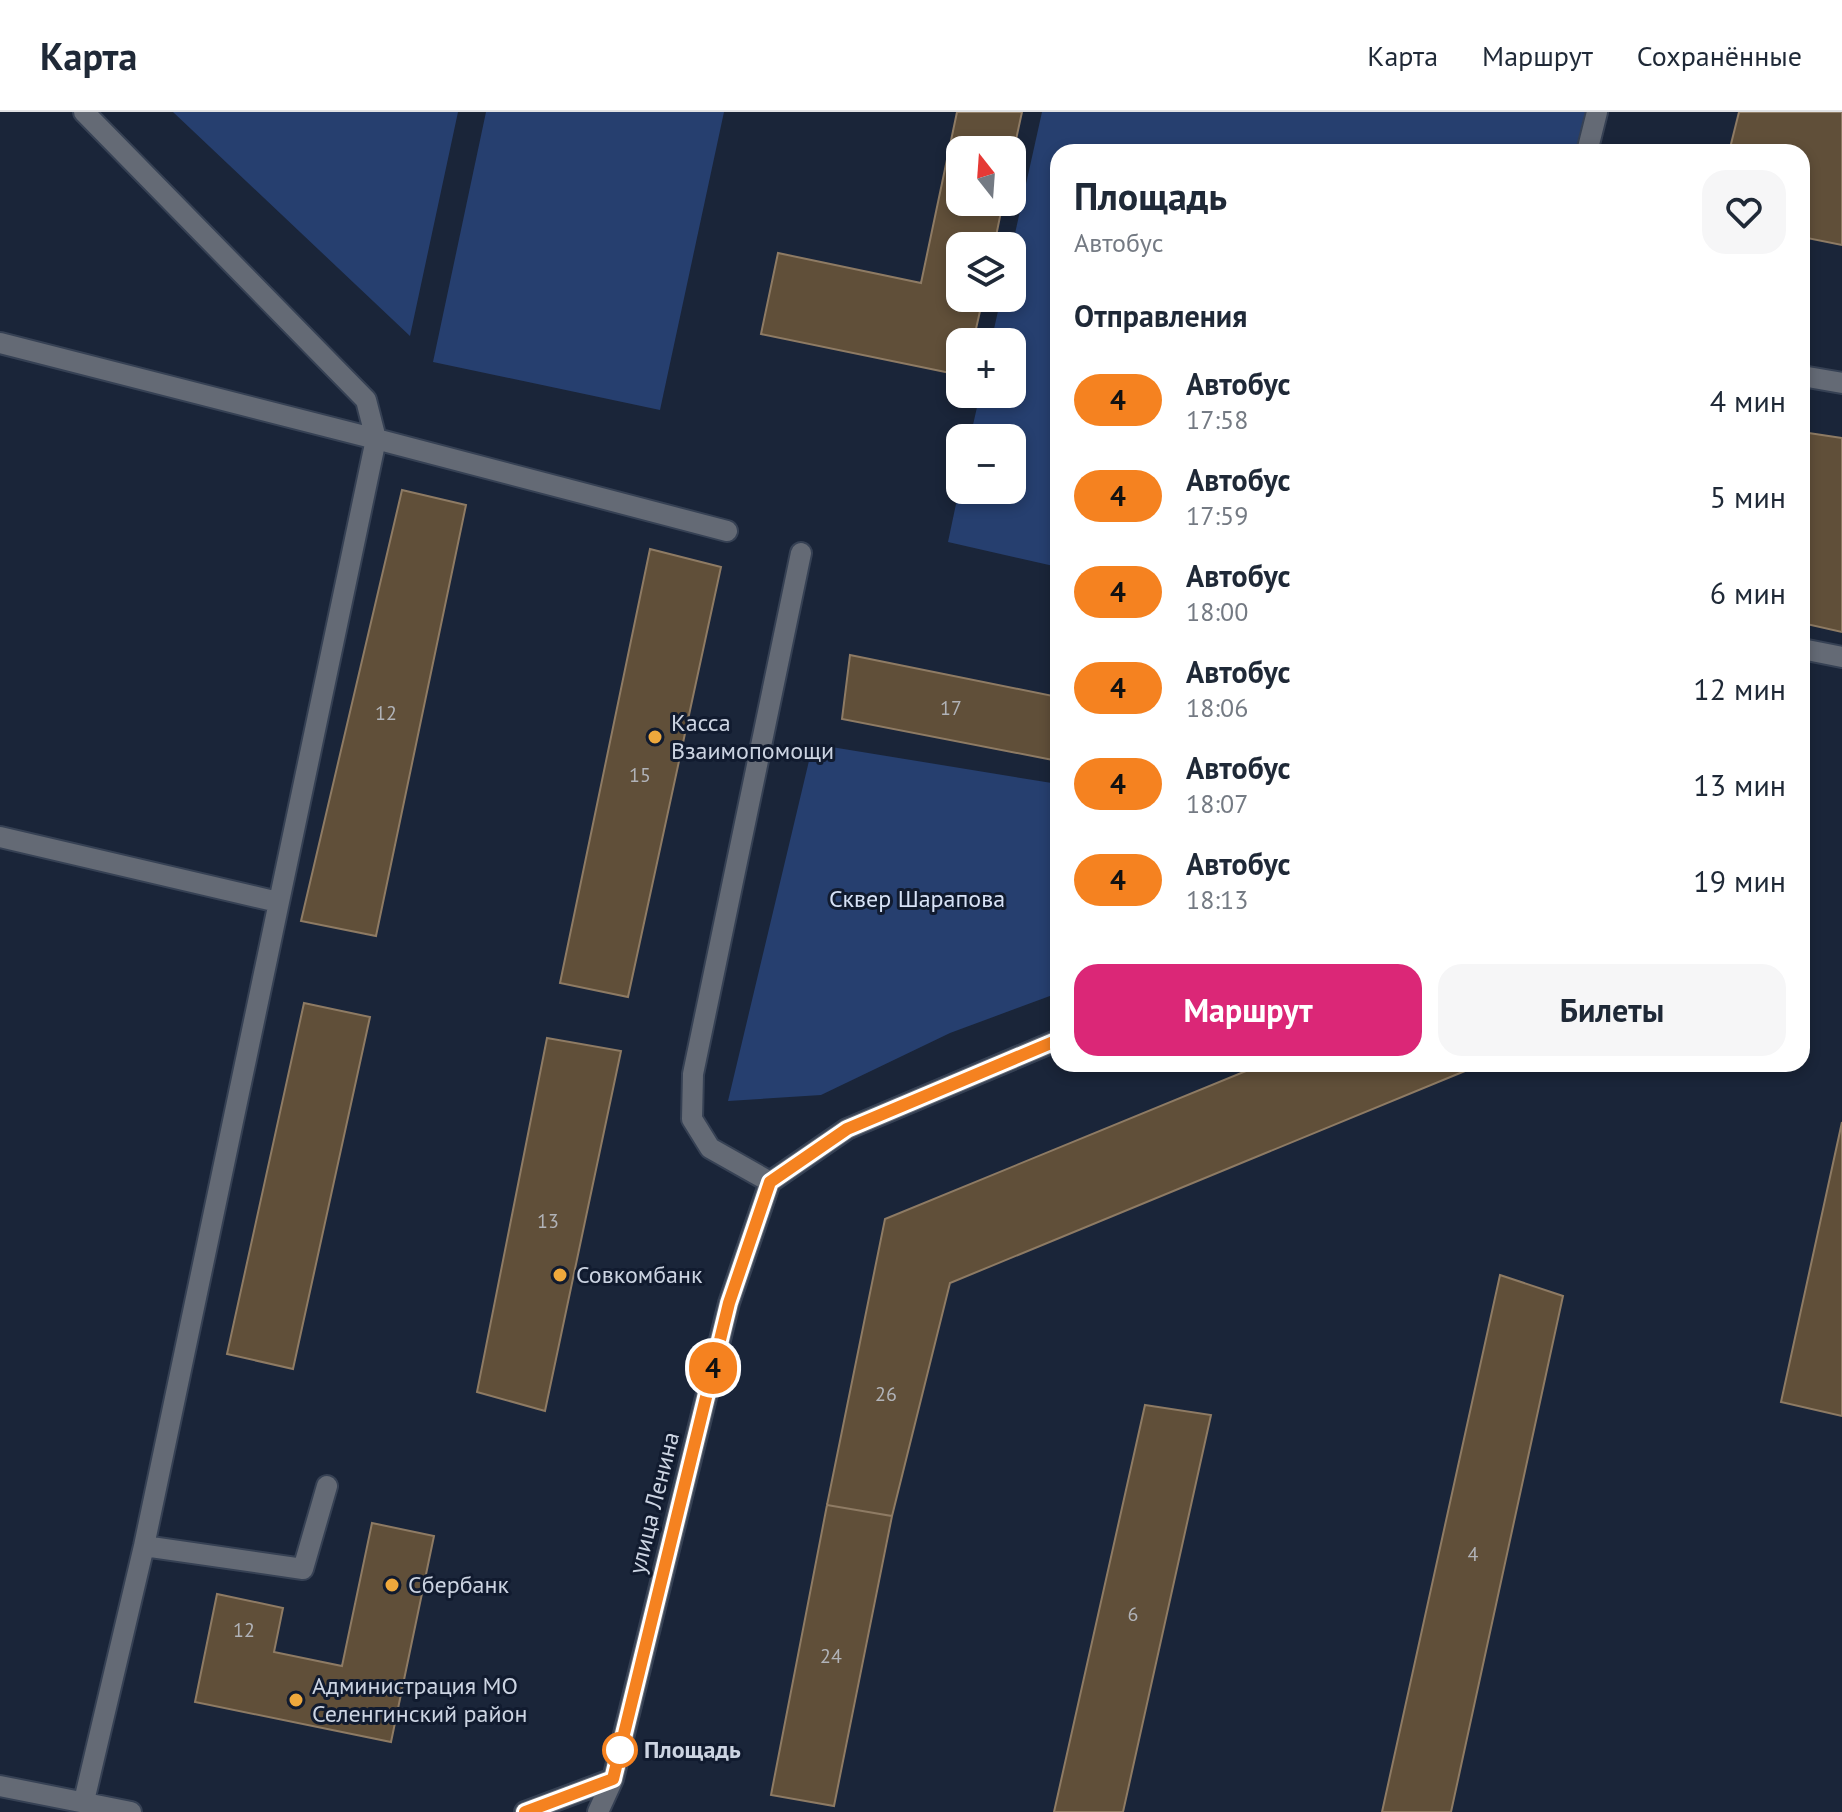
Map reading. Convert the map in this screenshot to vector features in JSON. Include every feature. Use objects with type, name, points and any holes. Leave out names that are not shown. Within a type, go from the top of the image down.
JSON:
[{"type":"street","points":[[84,112],[366,400],[376,439],[144,1546],[84,1801]]},
{"type":"street","points":[[1589,144],[1597,112]]},
{"type":"street","points":[[0,343],[727,531]]},
{"type":"street","points":[[1810,377],[1842,383]]},
{"type":"street","points":[[801,553],[693,1074],[692,1119],[710,1148],[770,1182],[847,1129],[1050,1043]]},
{"type":"street","points":[[1810,651],[1842,657]]},
{"type":"street","points":[[0,837],[278,902]]},
{"type":"street","name":"улица Ленина","points":[[598,1812],[613,1779],[729,1303],[770,1182]]},
{"type":"street","points":[[144,1546],[303,1569],[327,1486]]},
{"type":"street","points":[[525,1812],[613,1779]]},
{"type":"street","points":[[0,1786],[131,1812]]},
{"type":"green space","points":[[173,112],[458,112],[410,336]]},
{"type":"green space","points":[[486,112],[724,112],[660,410],[433,362]]},
{"type":"green space","points":[[1042,112],[1598,112],[1590,144],[1050,144],[1050,565],[948,542],[956,504],[1026,504],[1026,424],[973,424],[977,408],[1026,408],[1026,328],[994,328],[998,312],[1026,312],[1026,232],[1015,232],[1019,216],[1026,216],[1026,184]]},
{"type":"green space","name":"Сквер Шарапова","points":[[813,744],[1050,783],[1050,996],[950,1033],[821,1095],[728,1101]]},
{"type":"building","points":[[957,112],[1022,112],[1017,136],[952,136]]},
{"type":"building","points":[[1739,112],[1842,112],[1842,245],[1810,239],[1810,144],[1731,144]]},
{"type":"building","points":[[946,164],[946,216],[1000,216],[997,232],[946,232],[946,312],[980,312],[976,328],[946,328],[946,372],[761,334],[778,253],[921,283]]},
{"type":"building","points":[[1810,433],[1842,438],[1842,632],[1810,625]]},
{"type":"building","points":[[402,490],[466,505],[376,936],[301,921]]},
{"type":"building","points":[[650,549],[721,567],[628,997],[560,983]]},
{"type":"building","points":[[850,655],[1050,695],[1050,759],[842,719]]},
{"type":"building","points":[[304,1003],[370,1017],[293,1369],[227,1354]]},
{"type":"building","points":[[547,1038],[621,1051],[545,1411],[477,1392]]},
{"type":"building","points":[[1243,1072],[1463,1072],[950,1283],[892,1516],[827,1505],[885,1219]]},
{"type":"building","points":[[1842,1122],[1842,1416],[1781,1402]]},
{"type":"building","points":[[1500,1275],[1563,1296],[1451,1812],[1382,1812]]},
{"type":"building","points":[[1145,1405],[1211,1415],[1123,1812],[1054,1812]]},
{"type":"building","points":[[827,1505],[892,1516],[834,1806],[771,1795]]},
{"type":"building","points":[[372,1523],[434,1536],[391,1742],[195,1702],[217,1594],[283,1608],[274,1652],[342,1666]]},
{"type":"bus line","name":"4","points":[[525,1812],[613,1779],[729,1303],[770,1182],[847,1129],[1050,1043]]},
{"type":"place","name":"Касса Взаимопомощи","points":[[655,737]]},
{"type":"place","name":"Совкомбанк","points":[[560,1275]]},
{"type":"place","name":"Сбербанк","points":[[392,1585]]},
{"type":"place","name":"Администрация МО Селенгинский район","points":[[296,1700]]},
{"type":"place","name":"Площадь","points":[[620,1750]]}]
